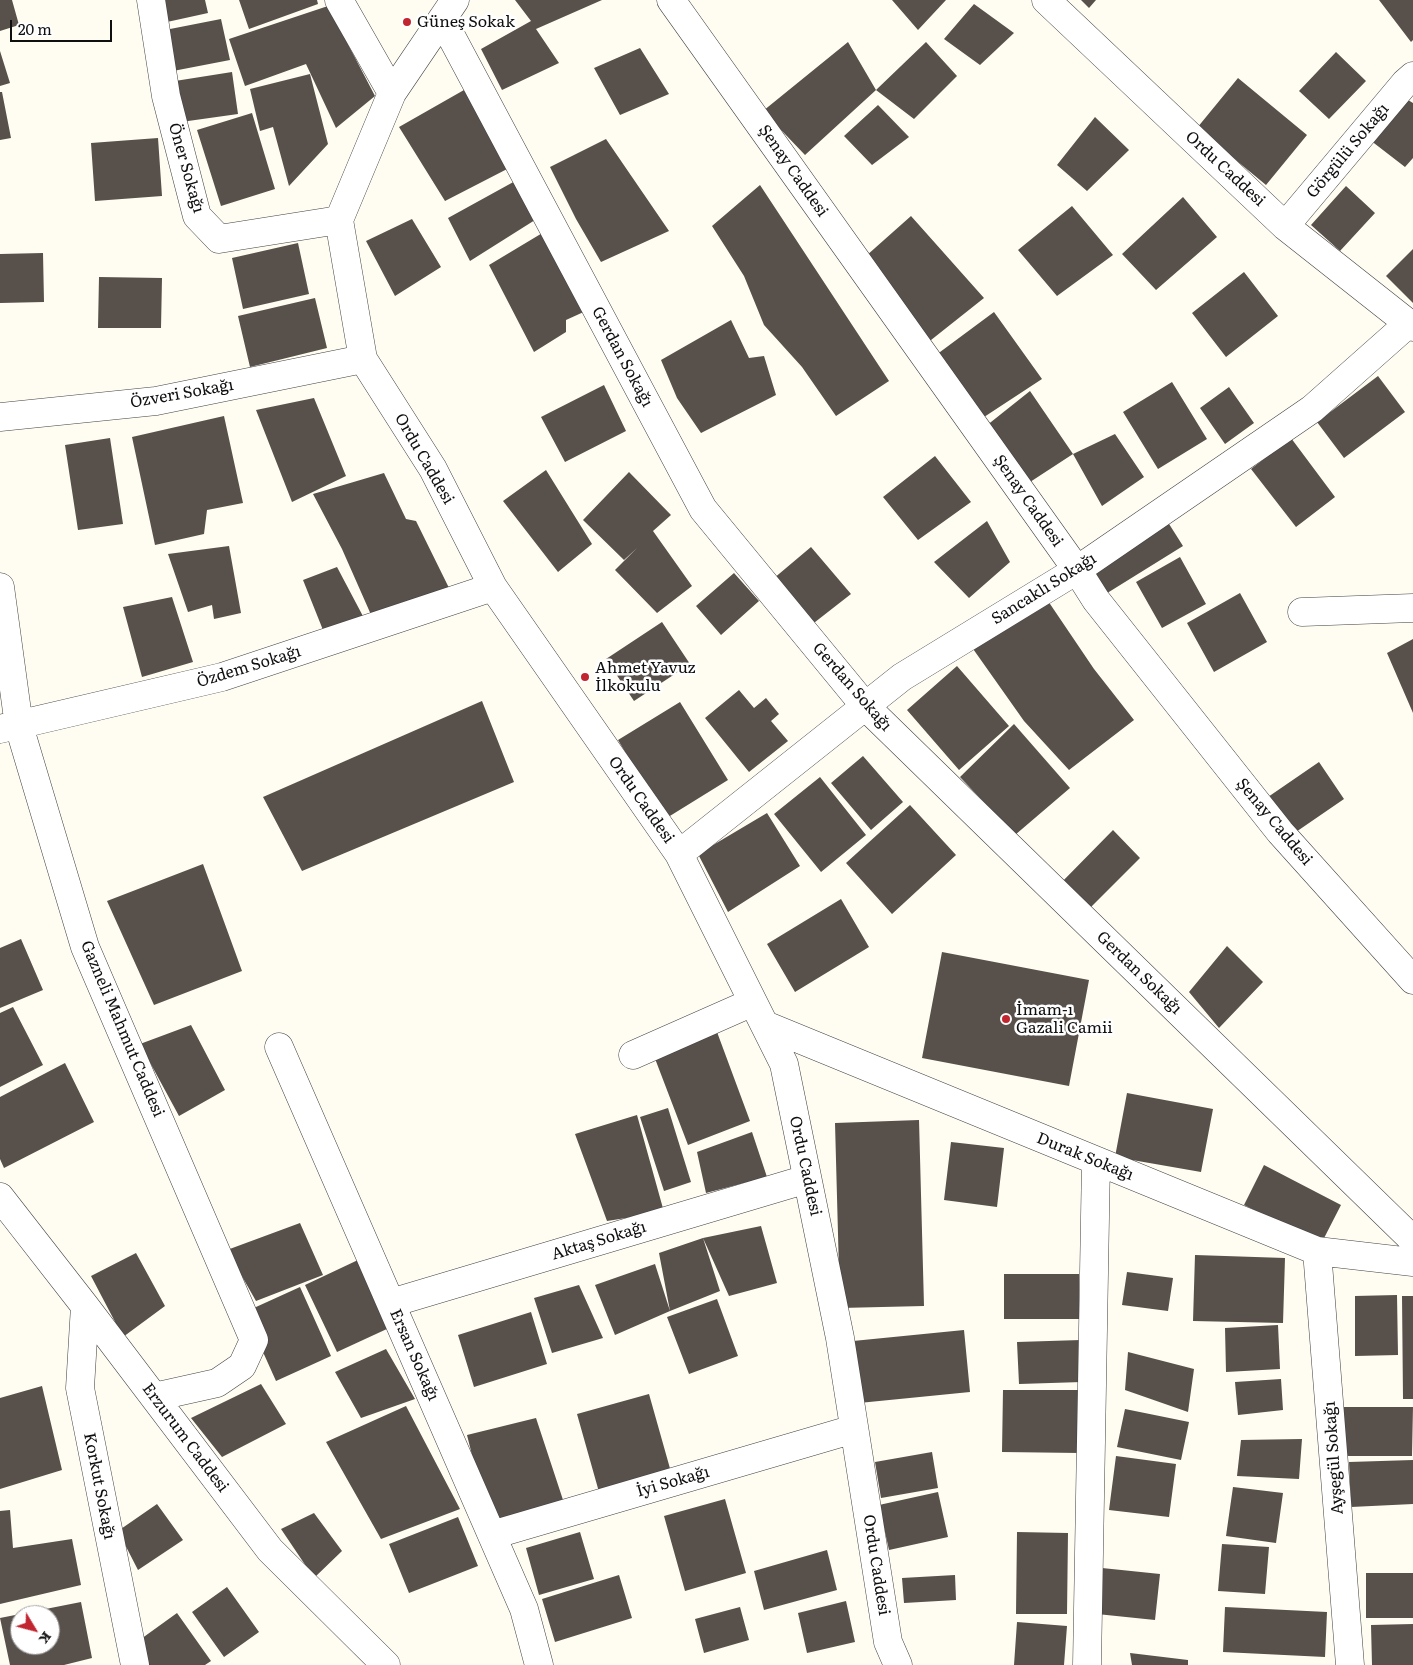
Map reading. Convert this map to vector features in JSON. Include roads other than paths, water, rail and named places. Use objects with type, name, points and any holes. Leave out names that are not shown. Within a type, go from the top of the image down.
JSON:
[{"type":"street","name":"Öner Sokağı","points":[[151,0],[166,96],[197,216],[219,240],[339,220]]},
{"type":"street","points":[[339,0],[392,93]]},
{"type":"street","name":"Şenay Caddesi","points":[[671,0],[1077,570],[1096,600],[1280,832],[1413,980]]},
{"type":"street","name":"Ordu Caddesi","points":[[1046,0],[1285,226],[1411,325]]},
{"type":"street","points":[[339,220],[392,93],[449,9]]},
{"type":"street","name":"Gerdan Sokağı","points":[[449,9],[704,509],[865,706],[1413,1240]]},
{"type":"street","name":"Görgülü Sokağı","points":[[1285,226],[1405,83],[1413,76]]},
{"type":"street","name":"Ordu Caddesi","points":[[339,220],[363,359],[433,469],[493,588],[679,854],[784,1064],[840,1338],[888,1642],[898,1665]]},
{"type":"street","name":"Sancaklı Sokağı","points":[[679,854],[902,677],[1077,570],[1312,409],[1411,325]]},
{"type":"street","name":"Özveri Sokağı","points":[[0,417],[156,401],[363,359]]},
{"type":"street","name":"Gazneli Mahmut Caddesi","points":[[0,587],[10,727],[86,947],[254,1340],[242,1366],[217,1384],[154,1397]]},
{"type":"street","name":"Özdem Sokağı","points":[[10,727],[222,677],[493,588]]},
{"type":"street","points":[[1302,612],[1413,608]]},
{"type":"street","points":[[633,1055],[759,1014]]},
{"type":"street","name":"Durak Sokağı","points":[[759,1014],[1096,1161],[1318,1251],[1413,1262]]},
{"type":"street","name":"Ersan Sokağı","points":[[280,1047],[524,1609],[540,1665]]},
{"type":"street","points":[[1087,1665],[1096,1161]]},
{"type":"street","name":"Aktaş Sokağı","points":[[391,1303],[807,1179]]},
{"type":"street","name":"Erzurum Caddesi","points":[[0,1197],[270,1550],[386,1665]]},
{"type":"street","name":"Ayşegül Sokağı","points":[[1318,1251],[1350,1665]]},
{"type":"street","name":"Korkut Sokağı","points":[[85,1306],[80,1388],[135,1665]]},
{"type":"street","name":"İyi Sokağı","points":[[492,1535],[854,1429]]},
{"type":"place","name":"Güneş Sokak","points":[[407,22]]},
{"type":"place","name":"Ahmet Yavuz İlkokulu","points":[[585,677]]},
{"type":"place","name":"İmam-ı Gazali Camii","points":[[1006,1019]]}]
